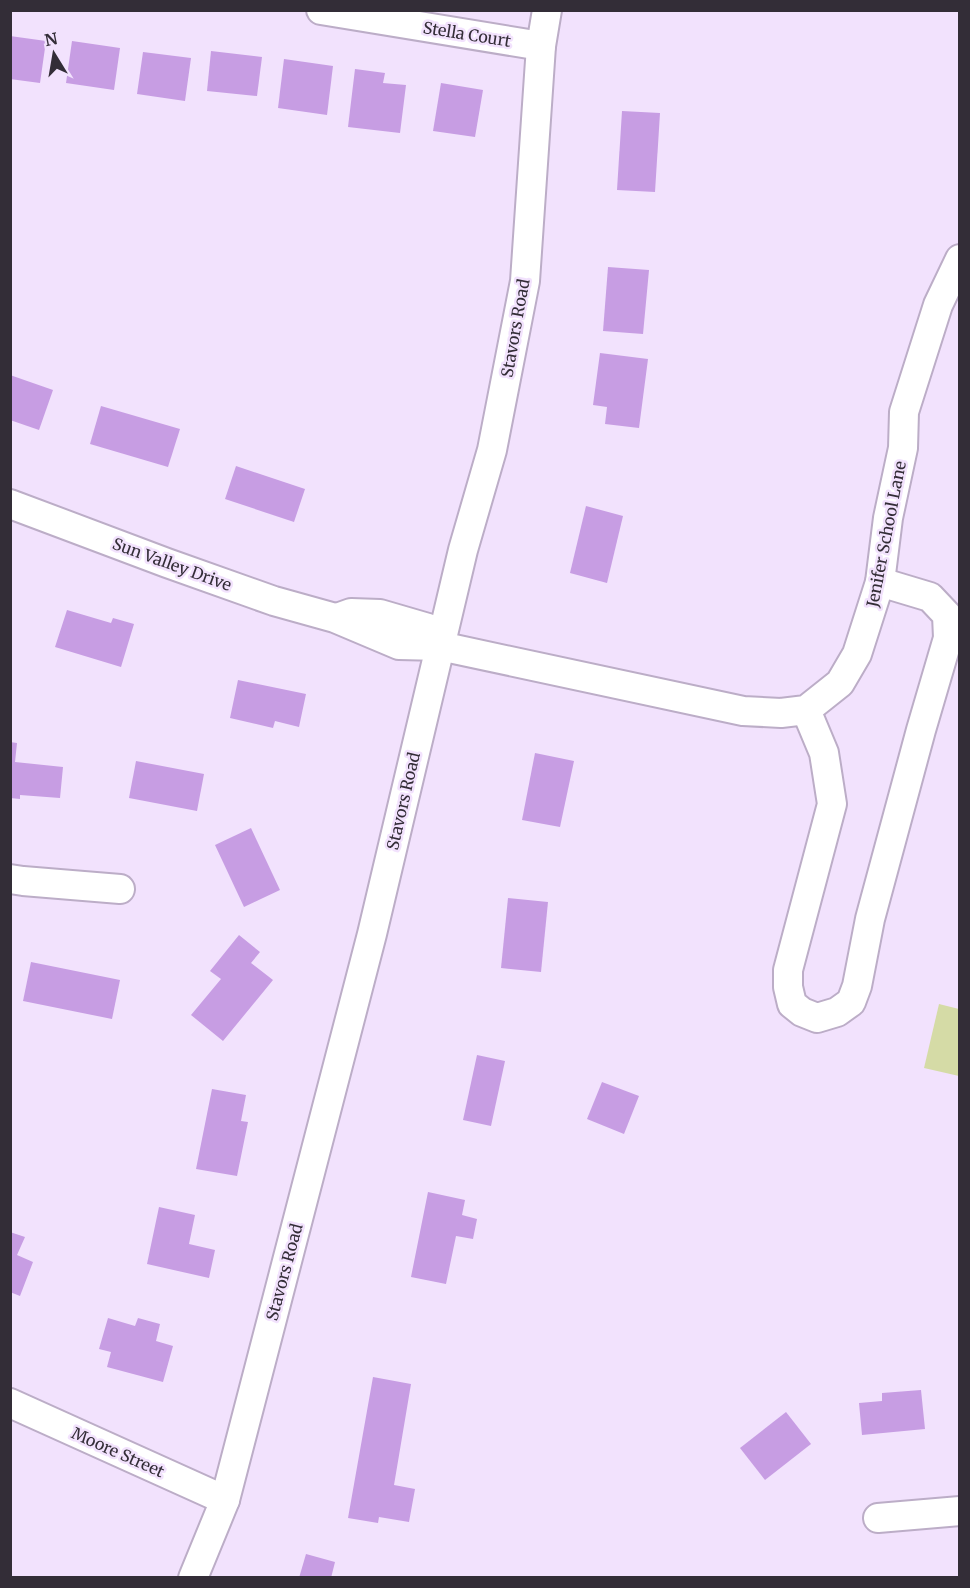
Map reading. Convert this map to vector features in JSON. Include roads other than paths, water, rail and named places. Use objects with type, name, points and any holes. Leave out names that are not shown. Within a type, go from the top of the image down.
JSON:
[{"type":"street","name":"Stella Court","points":[[321,10],[541,46]]},
{"type":"street","name":"Stavors Road","points":[[193,1578],[225,1500],[370,945],[463,550],[492,450],[525,281],[541,46],[546,10]]},
{"type":"street","name":"Jenifer School Lane","points":[[806,710],[840,683],[857,654],[880,582],[888,518],[903,448],[904,412],[938,305],[960,259]]},
{"type":"street","name":"Sun Valley Drive","points":[[10,504],[274,601],[336,618],[351,613],[380,614],[428,628],[440,646]]},
{"type":"street","points":[[440,646],[743,711],[781,713],[806,710],[824,753],[832,804],[788,970],[788,987],[792,1004],[802,1012],[817,1018],[837,1012],[850,1002],[856,986],[870,918],[948,638],[947,615],[930,597],[880,582]]},
{"type":"street","points":[[10,879],[120,889]]},
{"type":"street","name":"Moore Street","points":[[10,1403],[225,1500]]},
{"type":"street","points":[[878,1518],[960,1510]]}]
